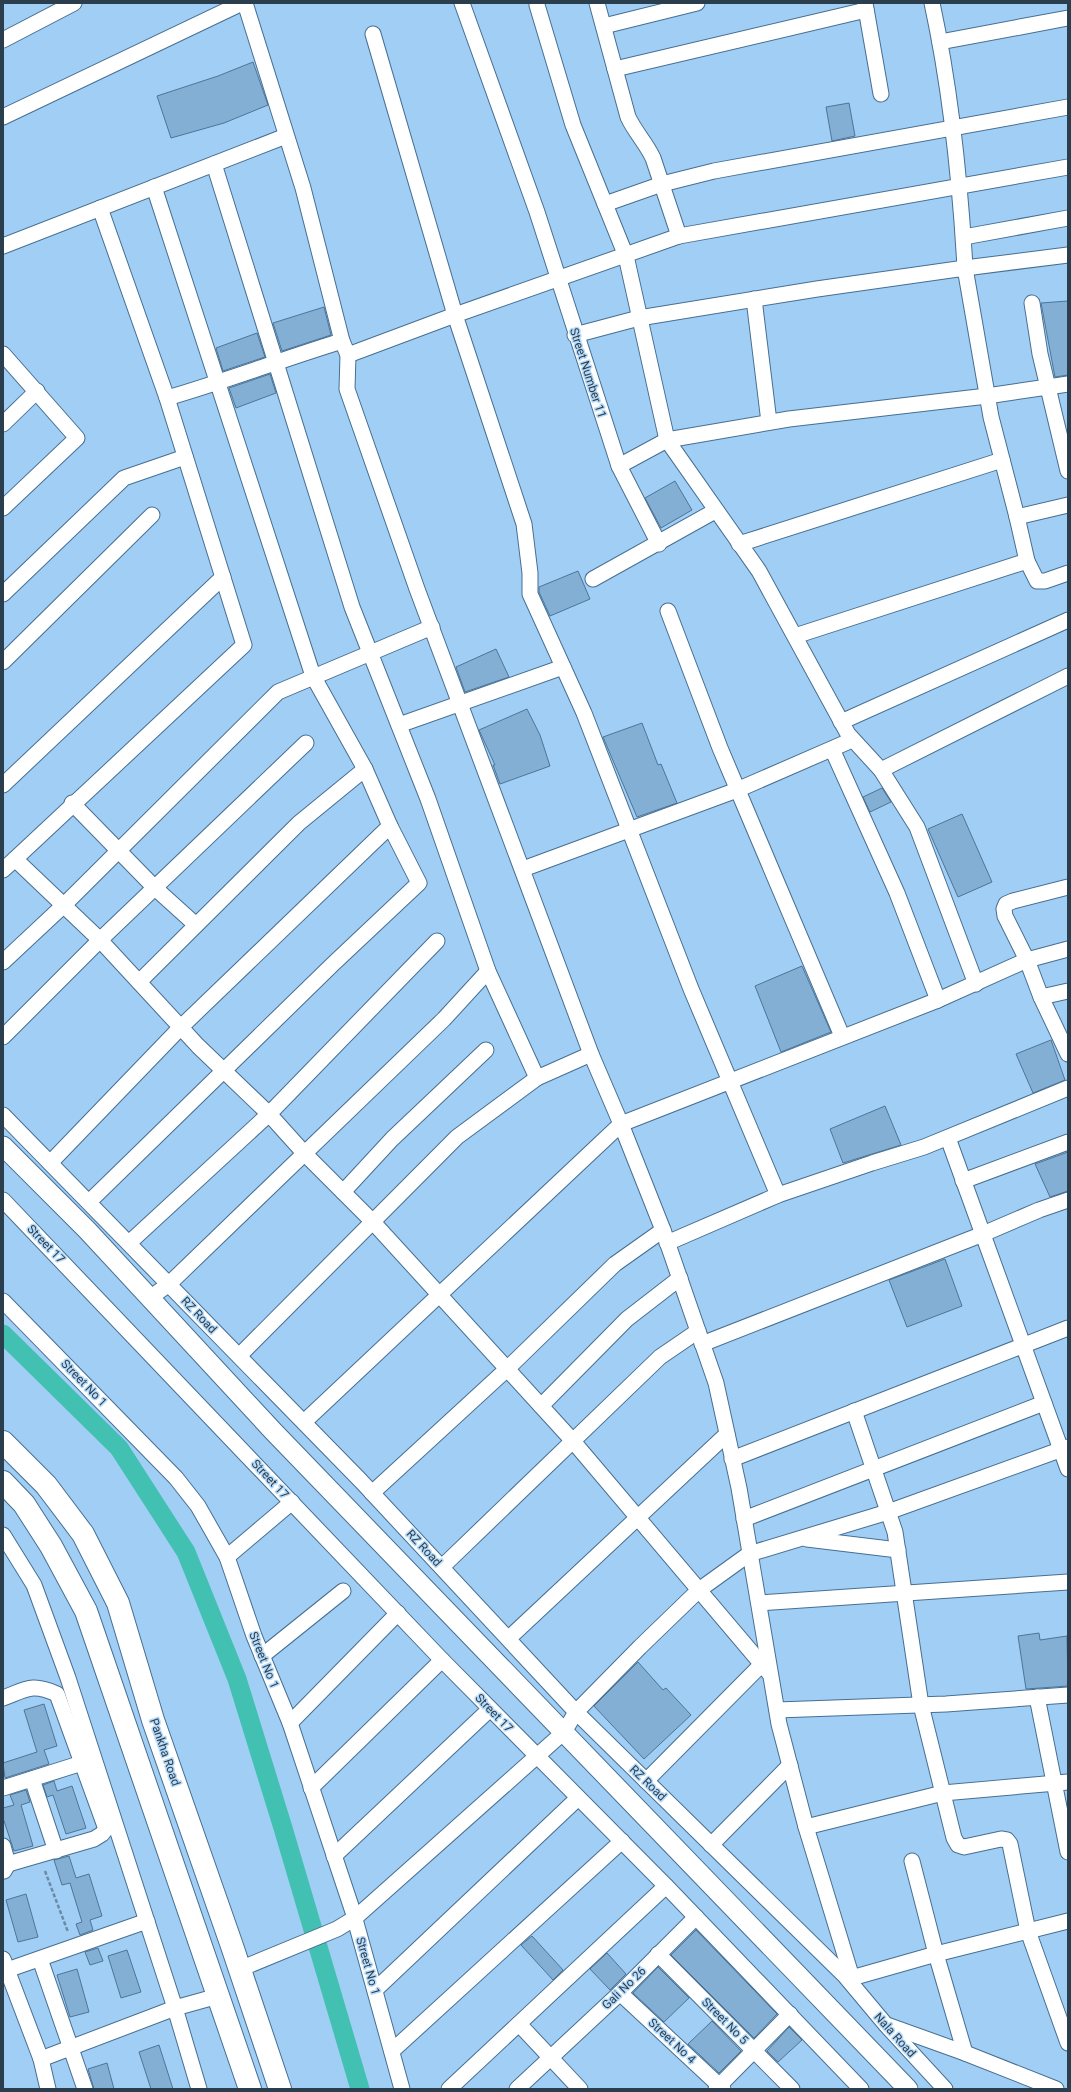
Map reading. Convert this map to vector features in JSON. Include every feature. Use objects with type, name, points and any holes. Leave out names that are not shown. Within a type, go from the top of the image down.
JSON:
[{"type":"main road","name":"Pankha Road","points":[[3,1442],[46,1485],[83,1534],[118,1603],[153,1720],[240,1969],[280,2089]]},
{"type":"main road","points":[[3,1482],[24,1504],[51,1546],[86,1611],[250,2089]]},
{"type":"street","points":[[3,40],[74,3]]},
{"type":"street","points":[[3,117],[242,3]]},
{"type":"street","points":[[245,3],[303,188],[342,341],[348,355],[347,389],[432,627],[591,1054],[621,1124],[665,1237],[716,1383],[744,1519],[758,1603],[766,1670],[806,1828],[850,1979],[936,1954],[1068,1921]]},
{"type":"street","name":"Street Number 11","points":[[462,3],[536,212],[619,466],[659,544]]},
{"type":"street","points":[[597,3],[628,117],[633,128],[648,146],[679,236]]},
{"type":"street","points":[[604,26],[697,3]]},
{"type":"street","points":[[932,3],[948,80],[964,237],[965,268],[988,396],[990,417],[1017,517],[1027,561],[1037,580],[1044,581],[1068,573]]},
{"type":"street","points":[[536,5],[573,125],[626,256],[667,440],[759,571],[852,740],[882,770],[917,827],[976,984]]},
{"type":"street","points":[[615,69],[866,7],[881,94]]},
{"type":"street","points":[[940,42],[1068,18]]},
{"type":"street","points":[[373,34],[455,315],[524,524],[530,573],[530,594],[584,712],[691,989],[778,1195]]},
{"type":"street","points":[[605,204],[662,184],[714,171],[1068,106]]},
{"type":"street","points":[[3,246],[286,136]]},
{"type":"street","points":[[214,164],[352,607],[428,800],[488,971],[537,1078]]},
{"type":"street","points":[[348,355],[455,315],[626,256],[679,236],[959,185],[1068,167]]},
{"type":"street","points":[[88,1202],[333,964],[419,883],[390,826],[365,769],[313,676],[154,187]]},
{"type":"street","points":[[3,870],[72,803],[244,645],[167,398],[100,208]]},
{"type":"street","points":[[964,237],[1068,218]]},
{"type":"street","points":[[575,335],[639,318],[754,299],[965,268],[1068,255]]},
{"type":"street","points":[[754,299],[769,422]]},
{"type":"street","points":[[1032,303],[1040,354],[1068,471]]},
{"type":"street","points":[[167,398],[218,384],[276,361],[342,341]]},
{"type":"street","points":[[3,354],[77,438],[3,508]]},
{"type":"street","points":[[619,466],[667,440],[769,422],[988,396],[1068,384]]},
{"type":"street","points":[[3,424],[37,391]]},
{"type":"street","points":[[3,594],[124,478],[185,457]]},
{"type":"street","points":[[739,544],[1002,460]]},
{"type":"street","points":[[1017,517],[1068,505]]},
{"type":"street","points":[[593,579],[659,544],[716,511]]},
{"type":"street","points":[[3,662],[152,515]]},
{"type":"street","points":[[794,636],[1027,561]]},
{"type":"street","points":[[3,785],[223,577]]},
{"type":"street","points":[[668,611],[737,790],[842,1036]]},
{"type":"street","points":[[841,722],[1068,620]]},
{"type":"street","points":[[3,962],[118,852],[278,692],[432,627]]},
{"type":"street","points":[[399,726],[563,666]]},
{"type":"street","points":[[882,770],[1068,676]]},
{"type":"street","points":[[523,869],[737,790],[852,740]]},
{"type":"street","points":[[3,1037],[100,940],[306,744]]},
{"type":"street","points":[[832,748],[897,893],[938,1000]]},
{"type":"street","points":[[139,982],[299,823],[365,769]]},
{"type":"street","points":[[72,803],[118,852],[196,925]]},
{"type":"street","points":[[50,1163],[181,1027],[390,826]]},
{"type":"street","points":[[15,859],[100,940],[223,1071],[269,1114],[305,1154],[372,1221],[572,1440],[766,1670]]},
{"type":"street","points":[[1067,1049],[1041,997],[1027,960],[1005,916],[1006,904],[1068,887]]},
{"type":"street","points":[[129,1243],[269,1114],[437,941]]},
{"type":"street","points":[[304,1422],[621,1124],[731,1082],[842,1036],[938,1000],[1027,960],[1068,949]]},
{"type":"street","points":[[150,1298],[169,1284],[444,1020],[488,971]]},
{"type":"street","points":[[1041,997],[1068,991]]},
{"type":"street","points":[[343,1192],[392,1139],[486,1050]]},
{"type":"street","points":[[239,1356],[457,1137],[537,1078],[591,1054]]},
{"type":"street","points":[[372,1492],[507,1369],[615,1264],[665,1237],[778,1195],[948,1138],[1068,1088]]},
{"type":"street","name":"RZ Road","points":[[3,1115],[372,1492],[576,1712],[850,1979]]},
{"type":"street","points":[[948,1138],[1044,1403],[1064,1448],[1068,1469]]},
{"type":"street","points":[[963,1181],[1068,1142]]},
{"type":"street","points":[[3,1146],[87,1230],[273,1430],[908,2089]]},
{"type":"street","name":"Street 17","points":[[3,1200],[442,1660],[666,1886],[861,2089]]},
{"type":"street","points":[[442,1567],[572,1440],[660,1357],[700,1337],[983,1234],[1039,1210],[1068,1200]]},
{"type":"street","points":[[541,1406],[627,1319],[680,1278]]},
{"type":"street","name":"Street No 1","points":[[3,1301],[176,1478],[198,1506],[227,1557],[262,1656],[290,1723],[355,1918],[402,2089]]},
{"type":"street","points":[[732,1459],[1023,1344],[1068,1328]]},
{"type":"street","points":[[744,1519],[1044,1403]]},
{"type":"street","points":[[854,1411],[895,1532],[920,1705],[954,1838],[958,1844],[964,1846],[1001,1839],[1007,1840],[1010,1844],[1028,1931],[1068,2043]]},
{"type":"street","points":[[509,1638],[727,1434]]},
{"type":"street","points":[[240,1969],[286,1949],[337,1930],[355,1918],[564,1732],[576,1712],[699,1590],[749,1554],[888,1512],[1064,1448]]},
{"type":"street","points":[[227,1557],[292,1502]]},
{"type":"street","points":[[3,1535],[34,1585],[68,1678],[175,2008],[199,2089]]},
{"type":"street","points":[[800,1538],[898,1550]]},
{"type":"street","points":[[758,1603],[1068,1582]]},
{"type":"street","points":[[262,1656],[343,1591]]},
{"type":"street","points":[[290,1723],[398,1613]]},
{"type":"street","points":[[312,1788],[442,1660]]},
{"type":"street","points":[[646,1781],[766,1670]]},
{"type":"street","points":[[3,1698],[34,1686],[57,1694],[106,1829],[94,1840],[40,1855],[5,1868],[3,1846]]},
{"type":"street","points":[[777,1710],[920,1705],[1068,1694]]},
{"type":"street","points":[[1036,1697],[1062,1783],[1068,1852]]},
{"type":"street","points":[[334,1856],[490,1708]]},
{"type":"street","points":[[3,1788],[82,1764]]},
{"type":"street","points":[[711,1845],[790,1765]]},
{"type":"street","points":[[32,1779],[56,1851]]},
{"type":"street","points":[[806,1828],[943,1793],[1062,1783]]},
{"type":"street","points":[[375,1990],[578,1798]]},
{"type":"street","points":[[392,2051],[622,1841]]},
{"type":"street","points":[[912,1861],[936,1954],[965,2053]]},
{"type":"street","points":[[449,2089],[666,1886]]},
{"type":"street","name":"Gali No 26","points":[[517,2089],[620,1992],[696,1917]]},
{"type":"street","points":[[48,2089],[41,2059],[5,1965],[40,1959],[147,1921]]},
{"type":"street","name":"Street No 5","points":[[658,1954],[792,2089]]},
{"type":"street","points":[[40,1959],[85,2089]]},
{"type":"street","name":"Nala Road","points":[[850,1979],[886,2025],[945,2089]]},
{"type":"street","name":"Street No 4","points":[[620,1992],[720,2088]]},
{"type":"street","points":[[41,2059],[175,2008],[218,1996]]},
{"type":"street","points":[[720,2088],[754,2050],[790,2014]]},
{"type":"street","points":[[519,2024],[580,2089]]},
{"type":"street","points":[[886,2025],[965,2053],[1056,2089]]},
{"type":"path","points":[[40,1855],[73,1947]]},
{"type":"building","points":[[253,62],[268,105],[224,123],[171,138],[157,96],[218,76]]},
{"type":"building","points":[[849,103],[855,136],[832,141],[826,107]]},
{"type":"building","points":[[1068,301],[1068,375],[1055,377],[1041,303]]},
{"type":"building","points":[[324,307],[331,335],[282,351],[273,323]]},
{"type":"building","points":[[257,333],[265,357],[223,371],[216,348]]},
{"type":"building","points":[[270,374],[276,393],[236,408],[229,388]]},
{"type":"building","points":[[675,481],[692,510],[661,528],[645,498]]},
{"type":"building","points":[[578,571],[590,599],[550,616],[539,592],[539,587]]},
{"type":"building","points":[[496,649],[509,677],[465,692],[456,667]]},
{"type":"building","points":[[527,709],[540,735],[550,766],[500,784],[493,765],[495,765],[479,730]]},
{"type":"building","points":[[642,723],[658,765],[661,764],[677,803],[637,817],[603,737]]},
{"type":"building","points":[[882,788],[891,802],[870,812],[863,797]]},
{"type":"building","points":[[962,814],[992,882],[958,897],[928,829]]},
{"type":"building","points":[[802,966],[831,1032],[781,1052],[755,986]]},
{"type":"building","points":[[1051,1040],[1065,1080],[1033,1093],[1016,1054]]},
{"type":"building","points":[[885,1106],[901,1145],[843,1163],[830,1129]]},
{"type":"building","points":[[1068,1152],[1068,1191],[1050,1197],[1035,1164]]},
{"type":"building","points":[[945,1259],[962,1306],[907,1327],[889,1280]]},
{"type":"building","points":[[1039,1633],[1040,1640],[1067,1636],[1068,1686],[1026,1689],[1018,1636]]},
{"type":"building","points":[[638,1662],[663,1690],[666,1688],[691,1715],[644,1759],[594,1706]]},
{"type":"building","points":[[44,1704],[57,1746],[44,1750],[49,1764],[5,1778],[3,1763],[37,1752],[24,1710]]},
{"type":"building","points":[[54,1781],[57,1791],[72,1786],[86,1828],[66,1834],[53,1795],[47,1797],[43,1785]]},
{"type":"building","points":[[26,1790],[30,1802],[21,1805],[33,1846],[14,1851],[3,1818],[3,1808],[14,1805],[10,1795]]},
{"type":"building","points":[[69,1856],[76,1878],[89,1874],[102,1916],[90,1920],[93,1930],[80,1935],[76,1924],[82,1922],[70,1883],[62,1885],[54,1860]]},
{"type":"building","points":[[26,1894],[38,1937],[18,1942],[6,1900]]},
{"type":"building","points":[[696,1930],[777,2014],[754,2038],[671,1955]]},
{"type":"building","points":[[532,1936],[563,1970],[553,1980],[521,1945]]},
{"type":"building","points":[[98,1948],[103,1961],[90,1965],[85,1952]]},
{"type":"building","points":[[127,1950],[141,1992],[121,1998],[108,1956]]},
{"type":"building","points":[[607,1953],[626,1974],[610,1990],[590,1969]]},
{"type":"building","points":[[658,1967],[689,1998],[664,2022],[633,1993]]},
{"type":"building","points":[[77,1969],[89,2012],[70,2017],[57,1975]]},
{"type":"building","points":[[712,2021],[741,2051],[719,2073],[688,2044]]},
{"type":"building","points":[[789,2027],[802,2040],[778,2062],[767,2051]]},
{"type":"building","points":[[159,2045],[173,2089],[151,2089],[139,2052]]},
{"type":"building","points":[[107,2063],[114,2089],[94,2089],[88,2069]]},
{"type":"waterway","points":[[3,1334],[119,1448],[186,1552],[237,1679],[283,1828],[360,2089]]}]
